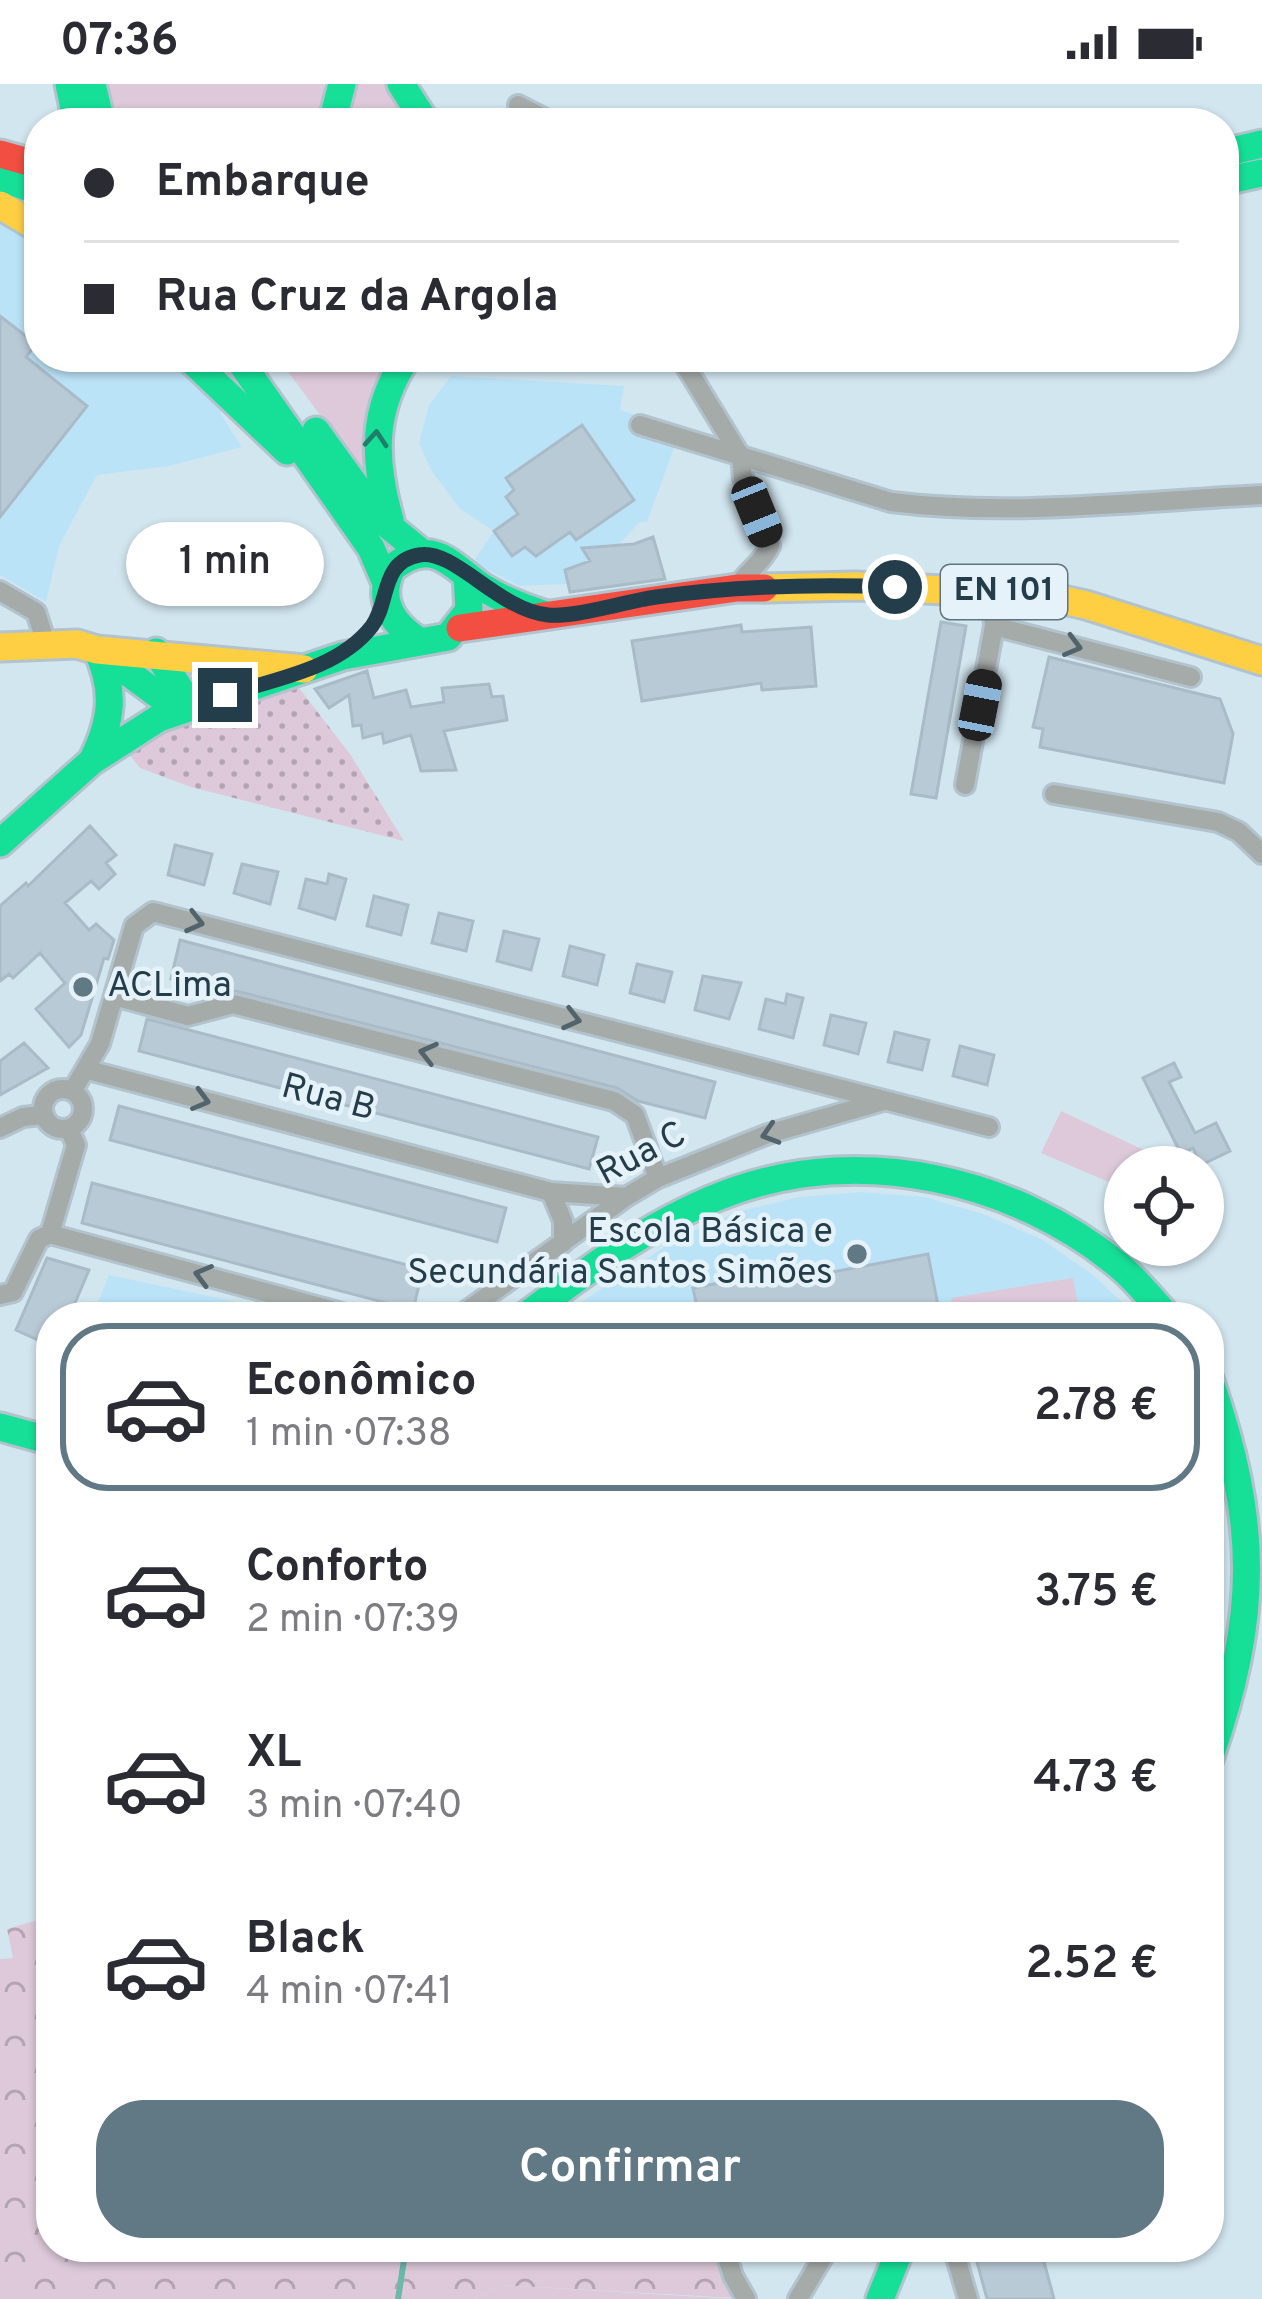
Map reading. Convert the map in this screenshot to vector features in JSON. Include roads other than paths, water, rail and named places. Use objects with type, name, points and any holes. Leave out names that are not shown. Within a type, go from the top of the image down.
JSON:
[{"type":"main road","points":[[203,372],[333,498]]},
{"type":"main road","points":[[248,372],[372,547],[391,622],[418,641]]},
{"type":"main road","points":[[273,372],[378,517],[422,554]]},
{"type":"main road","points":[[392,527],[375,468],[374,436],[396,372]]},
{"type":"main road","points":[[343,656],[371,627],[400,563],[422,554],[455,562],[467,576],[512,604],[549,616]]},
{"type":"main road","points":[[460,628],[470,612],[467,576]]},
{"type":"main road","name":"EN 101","points":[[0,843],[92,761],[159,718],[343,656],[434,642],[460,628],[737,588],[991,591],[1069,601],[1262,661]]},
{"type":"main road","points":[[0,647],[77,644],[97,650],[304,668]]},
{"type":"main road","points":[[97,650],[180,711]]},
{"type":"main road","points":[[92,761],[105,737],[113,704],[107,668],[97,650]]},
{"type":"main road","points":[[156,652],[180,688],[180,711]]},
{"type":"main road","points":[[545,1302],[620,1247],[677,1215],[740,1188],[849,1170],[919,1175],[988,1192],[1058,1224],[1117,1264],[1154,1302]]},
{"type":"main road","points":[[1224,1411],[1252,1498],[1258,1576],[1251,1640],[1224,1725]]},
{"type":"main road","points":[[0,1427],[36,1437]]},
{"type":"main road","points":[[880,2299],[895,2262]]},
{"type":"main road","points":[[896,2299],[907,2262]]},
{"type":"street","points":[[518,105],[524,108]]},
{"type":"street","points":[[689,372],[740,458],[743,478],[770,546],[764,560],[743,575],[737,588]]},
{"type":"street","points":[[640,425],[892,502],[961,509],[1262,495]]},
{"type":"street","points":[[0,591],[36,612],[46,643]]},
{"type":"street","points":[[965,785],[994,626],[991,591]]},
{"type":"street","points":[[994,626],[1191,677]]},
{"type":"street","points":[[1152,667],[1164,657],[1176,634]]},
{"type":"street","points":[[1054,794],[1218,822],[1239,832],[1262,854]]},
{"type":"street","points":[[74,1090],[88,1070],[134,926],[154,912],[989,1127]]},
{"type":"street","points":[[114,996],[188,1016],[233,1004],[614,1101],[635,1115],[658,1178]]},
{"type":"street","name":"Rua B","points":[[88,1070],[551,1192],[626,1197]]},
{"type":"street","points":[[57,1088],[74,1090],[83,1103],[82,1119],[69,1129],[52,1127],[42,1114],[44,1098],[57,1088]]},
{"type":"street","name":"Rua C","points":[[480,1302],[658,1178],[768,1134],[883,1101]]},
{"type":"street","points":[[0,1128],[42,1114]]},
{"type":"street","points":[[50,1234],[76,1145],[69,1129]]},
{"type":"street","points":[[551,1192],[563,1221],[563,1244]]},
{"type":"street","points":[[0,1295],[14,1292],[39,1239],[50,1234],[276,1302]]},
{"type":"street","points":[[729,2262],[746,2299]]},
{"type":"street","points":[[798,2299],[820,2262]]},
{"type":"street","points":[[957,2262],[968,2299]]},
{"type":"waterway","points":[[398,2299],[404,2262]]},
{"type":"place","name":"ACLima","points":[[83,987]]},
{"type":"place","name":"Escola Básica e Secundária Santos Simões","points":[[857,1254]]}]
